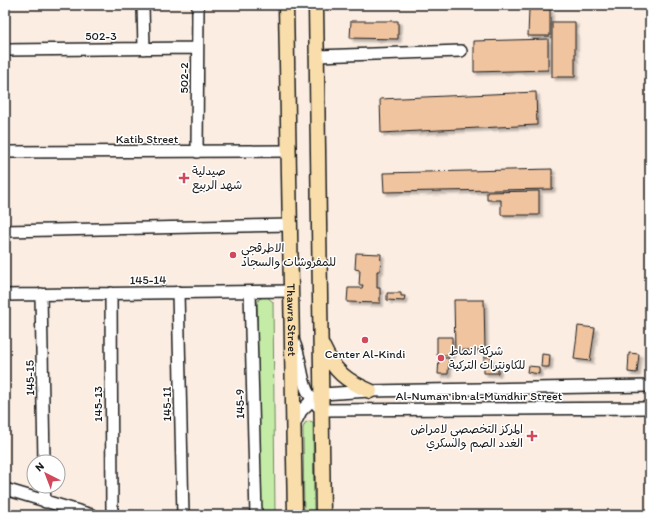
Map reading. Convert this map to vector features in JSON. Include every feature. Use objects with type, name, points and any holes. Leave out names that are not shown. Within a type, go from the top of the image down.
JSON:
[{"type":"main road","name":"Thawra Street","points":[[286,5],[295,515]]},
{"type":"main road","points":[[316,5],[321,344],[317,397],[322,410],[323,515]]},
{"type":"main road","points":[[321,344],[329,360],[340,374],[354,384],[370,391]]},
{"type":"street","points":[[143,5],[144,49]]},
{"type":"street","name":"502-2","points":[[197,152],[198,5]]},
{"type":"street","name":"502-3","points":[[5,50],[197,48]]},
{"type":"street","points":[[317,56],[461,50]]},
{"type":"street","name":"Katib Street","points":[[5,152],[289,151]]},
{"type":"street","points":[[5,231],[290,224]]},
{"type":"street","name":"145-14","points":[[5,295],[292,291]]},
{"type":"street","name":"145-11","points":[[178,292],[183,515]]},
{"type":"street","name":"145-9","points":[[250,292],[256,515]]},
{"type":"street","name":"145-13","points":[[111,293],[112,515]]},
{"type":"street","name":"145-15","points":[[41,294],[44,454]]},
{"type":"street","points":[[293,338],[298,352],[304,385],[317,397],[301,411],[293,427]]},
{"type":"street","name":"Al-Numan ibn al-Mundhir Street","points":[[317,397],[370,391],[650,386]]},
{"type":"street","name":"Al-Numan ibn al-Mundhir Street","points":[[322,410],[650,408]]},
{"type":"street","points":[[5,489],[92,515]]},
{"type":"street","points":[[44,494],[45,502]]},
{"type":"green space","points":[[266,296],[273,302],[275,515],[260,515],[257,303],[259,299]]},
{"type":"green space","points":[[309,421],[313,422],[314,515],[304,515],[303,428],[305,423]]},
{"type":"building","points":[[529,9],[550,9],[550,36],[528,36]]},
{"type":"building","points":[[351,21],[398,21],[398,39],[350,38]]},
{"type":"building","points":[[552,22],[575,22],[575,77],[552,77]]},
{"type":"building","points":[[548,39],[548,70],[474,72],[474,41]]},
{"type":"building","points":[[536,92],[537,125],[381,133],[380,99]]},
{"type":"building","points":[[552,169],[552,189],[384,192],[383,173]]},
{"type":"building","points":[[539,191],[539,215],[501,215],[501,200],[487,200],[487,192]]},
{"type":"building","points":[[356,253],[381,254],[380,271],[377,271],[377,288],[380,288],[380,303],[347,302],[348,288],[362,288],[363,285],[359,285],[360,270],[355,269]]},
{"type":"building","points":[[387,293],[401,293],[401,296],[405,296],[404,301],[387,300]]},
{"type":"building","points":[[454,300],[484,300],[485,350],[455,350]]},
{"type":"building","points":[[578,326],[595,328],[590,361],[574,359]]},
{"type":"building","points":[[437,337],[452,337],[452,355],[437,355]]},
{"type":"building","points":[[629,353],[639,354],[637,373],[628,372]]},
{"type":"building","points":[[542,354],[550,355],[549,367],[541,367]]},
{"type":"building","points":[[484,357],[491,357],[491,365],[498,365],[498,373],[484,373]]},
{"type":"building","points":[[439,358],[449,358],[448,374],[438,374]]},
{"type":"building","points":[[528,366],[539,367],[539,374],[527,372]]},
{"type":"place","name":"صيدلية شهد الربيع","points":[[184,178]]},
{"type":"place","name":"الاطرقجي للمفروشات والسجاد","points":[[233,255]]},
{"type":"place","name":"Center Al-Kindi","points":[[365,340]]},
{"type":"place","name":"شركة انماط للكاونترات التركية","points":[[441,358]]},
{"type":"place","name":"المركز التخصصي لامراض الغدد الصم والسكري","points":[[532,436]]}]
